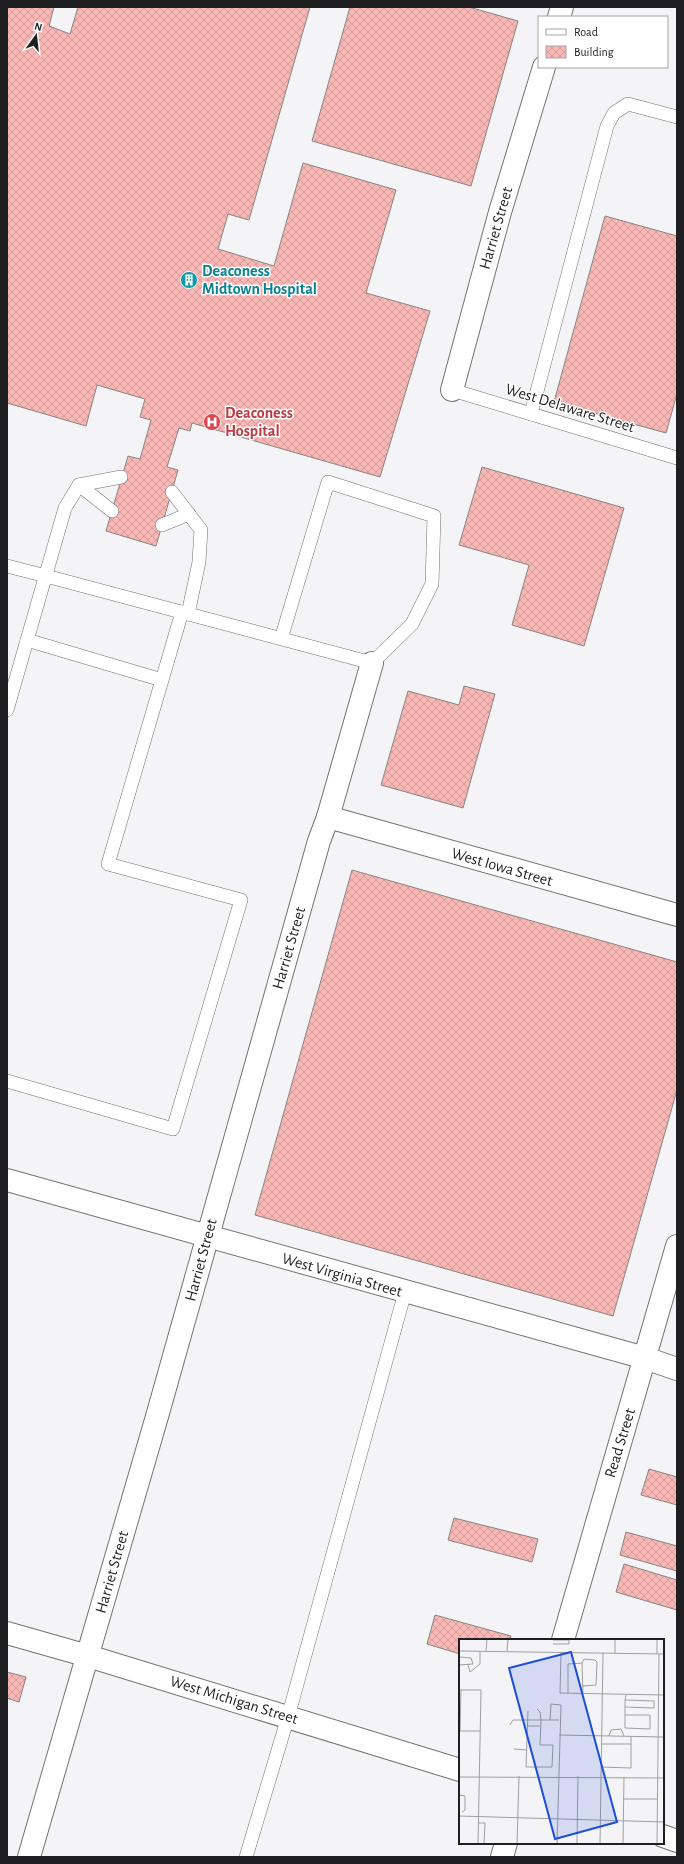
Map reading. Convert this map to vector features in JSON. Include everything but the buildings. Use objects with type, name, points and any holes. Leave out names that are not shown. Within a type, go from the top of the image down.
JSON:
[{"type":"street","name":"Harriet Street","points":[[452,390],[500,212],[544,68]]},
{"type":"street","name":"Harriet Street","points":[[29,1857],[158,1413],[319,841],[328,817],[372,664]]},
{"type":"street","name":"West Iowa Street","points":[[328,817],[677,915]]},
{"type":"street","name":"West Virginia Street","points":[[7,1180],[645,1358],[677,1369]]},
{"type":"street","name":"Read Street","points":[[563,1639],[675,1258]]},
{"type":"street","name":"West Michigan Street","points":[[7,1633],[88,1656],[459,1770]]},
{"type":"street","points":[[664,1836],[677,1841]]},
{"type":"street","points":[[502,1857],[506,1844]]},
{"type":"lane","points":[[531,414],[607,126],[614,113],[628,104],[677,117]]},
{"type":"lane","name":"West Delaware Street","points":[[452,390],[677,458]]},
{"type":"lane","points":[[7,710],[65,508],[79,485],[121,478]]},
{"type":"lane","points":[[7,566],[372,664],[412,624],[432,584],[434,516],[328,482],[281,639]]},
{"type":"lane","points":[[79,485],[112,511]]},
{"type":"lane","points":[[7,1081],[173,1129],[241,900],[108,864],[162,680],[185,613],[199,562],[200,530],[172,492]]},
{"type":"lane","points":[[162,525],[189,514]]},
{"type":"lane","points":[[27,640],[162,680]]},
{"type":"lane","points":[[246,1857],[288,1717],[405,1292]]},
{"type":"place","name":"Deaconess Midtown Hospital","points":[[189,280]]},
{"type":"place","name":"Deaconess Hospital","points":[[212,422]]}]
